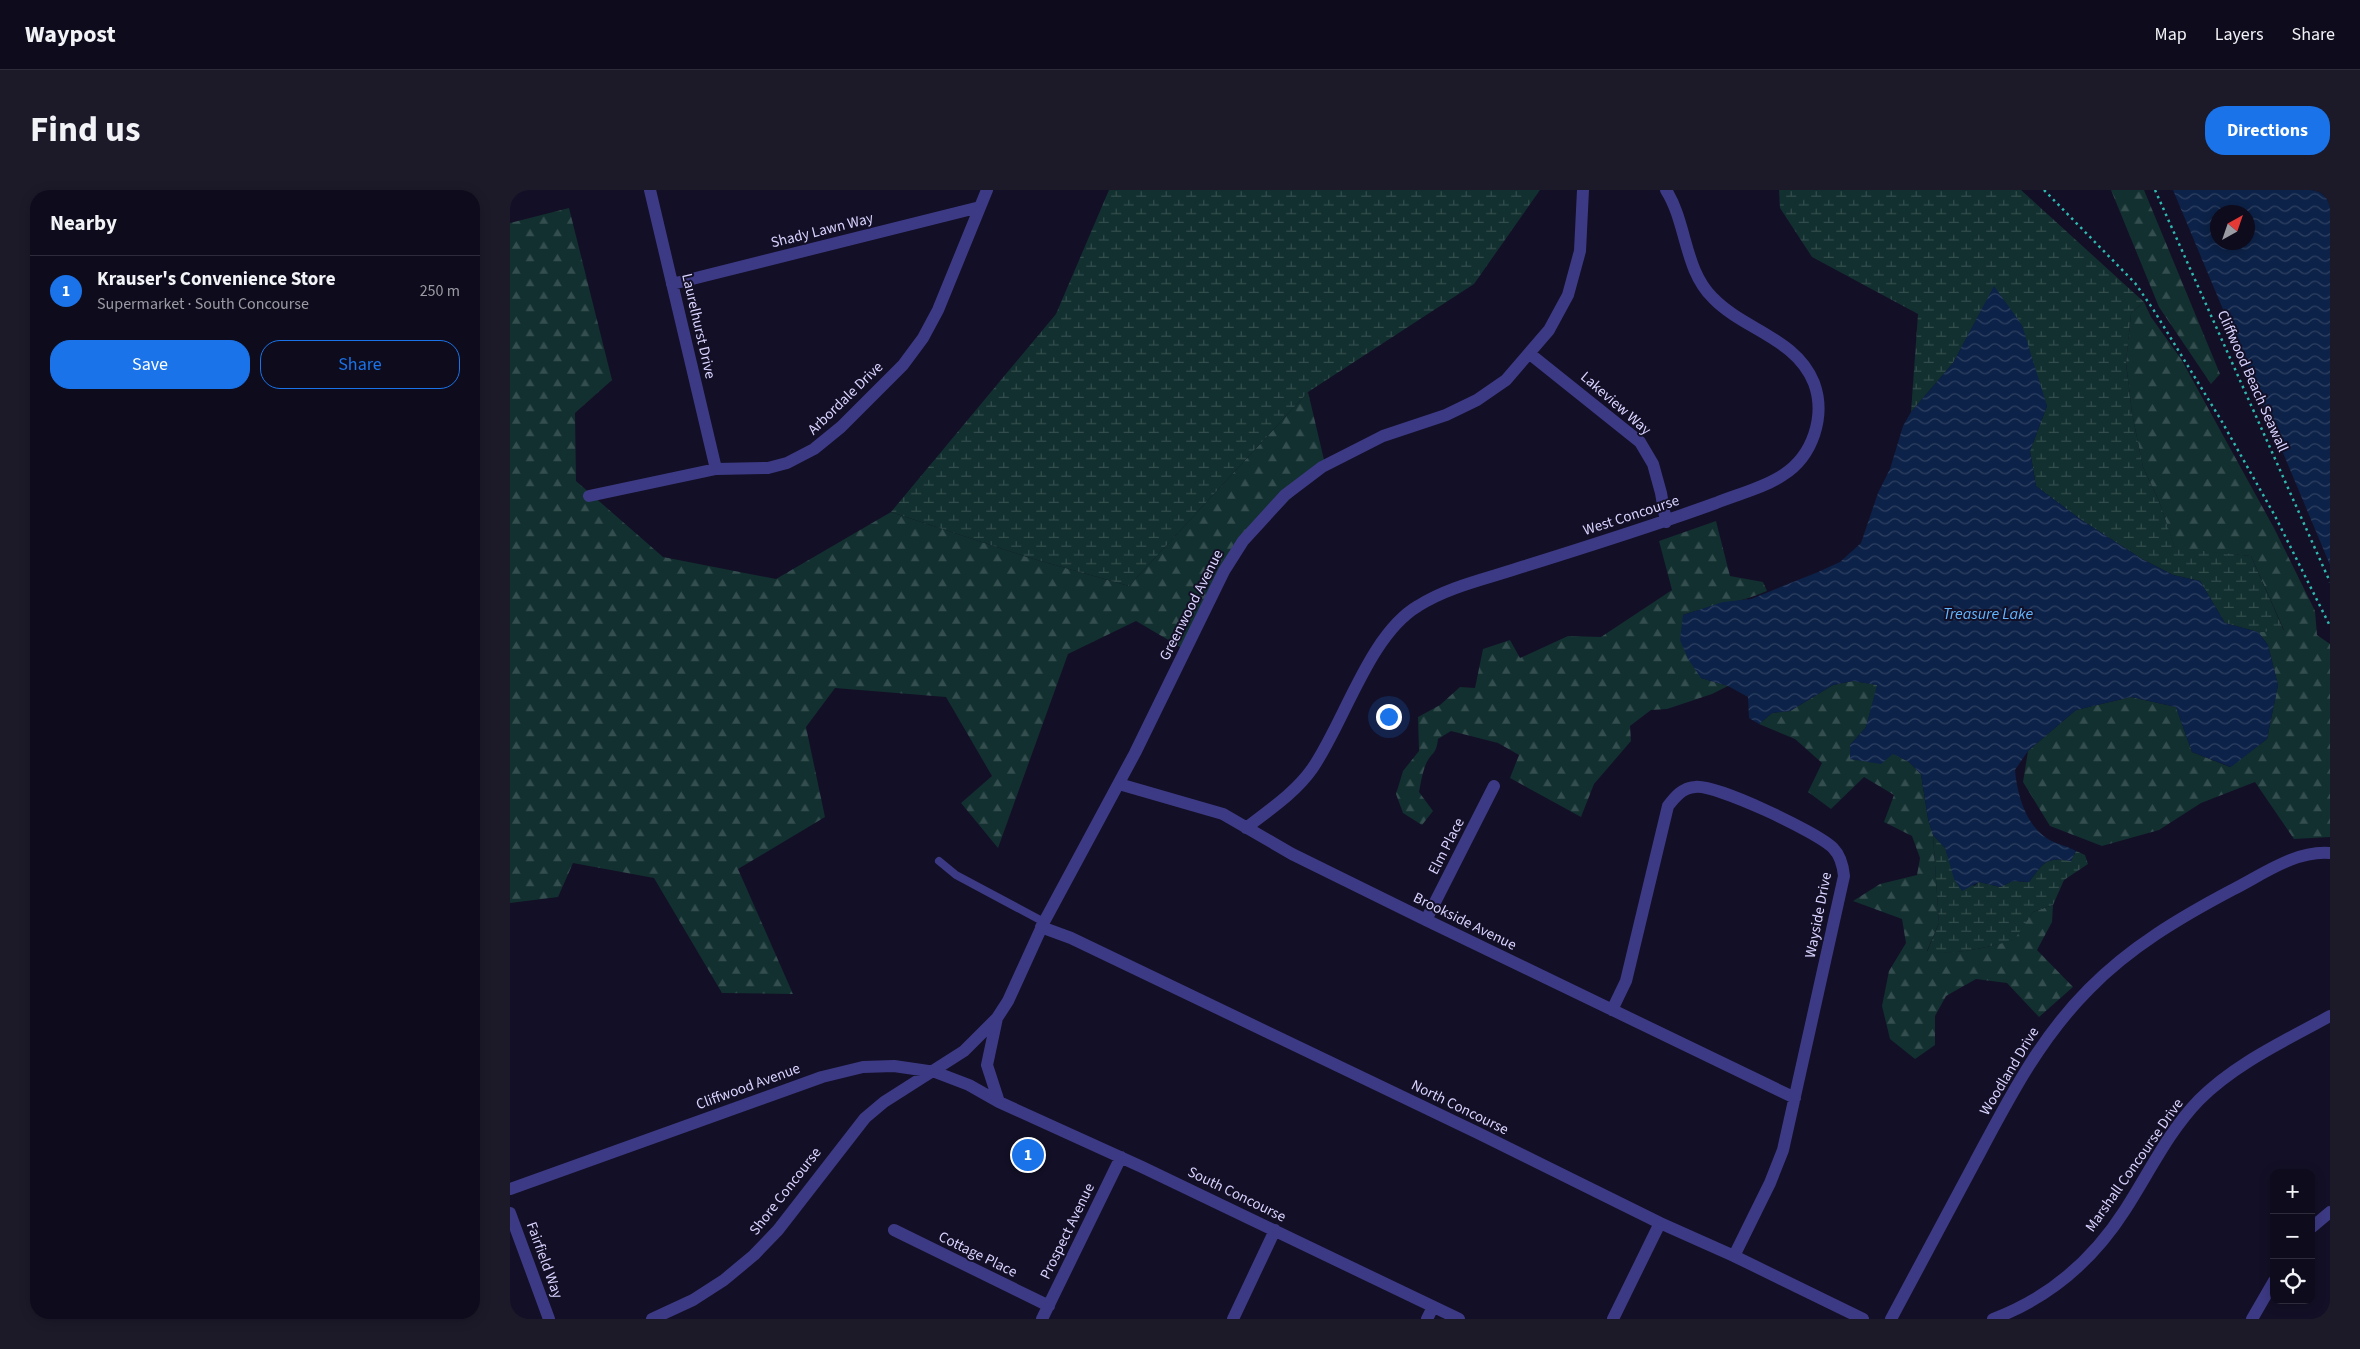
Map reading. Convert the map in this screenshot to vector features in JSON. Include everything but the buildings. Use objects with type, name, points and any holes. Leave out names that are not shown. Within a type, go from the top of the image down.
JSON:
[{"type":"street","name":"Laurelhurst Drive","points":[[650,190],[716,469]]},
{"type":"street","name":"Arbordale Drive","points":[[589,496],[716,469],[759,469],[787,463],[814,450],[841,427],[903,365],[923,338],[938,310],[987,190]]},
{"type":"street","name":"Greenwood Avenue","points":[[935,1072],[964,1052],[996,1018],[1008,1001],[1043,925],[1119,784],[1224,570],[1243,541],[1267,512],[1304,479],[1348,452],[1383,436],[1446,415],[1477,400],[1506,380],[1530,354],[1559,314],[1576,269],[1583,229],[1583,190]]},
{"type":"street","name":"West Concourse","points":[[1246,828],[1289,795],[1311,770],[1330,740],[1379,645],[1393,626],[1409,611],[1432,598],[1482,580],[1666,522],[1765,484],[1784,475],[1798,462],[1813,439],[1817,423],[1818,404],[1815,386],[1808,371],[1793,352],[1731,314],[1704,288],[1695,271],[1675,207],[1666,190]]},
{"type":"street","name":"Shady Lawn Way","points":[[672,284],[980,207]]},
{"type":"street","name":"Lakeview Way","points":[[1530,354],[1640,442],[1653,464],[1666,522]]},
{"type":"street","name":"Brookside Avenue","points":[[1119,784],[1223,814],[1292,854],[1794,1098]]},
{"type":"street","name":"Elm Place","points":[[1426,920],[1494,786]]},
{"type":"street","name":"Wayside Drive","points":[[1612,1010],[1626,981],[1665,816],[1668,806],[1675,796],[1694,787],[1705,786],[1724,792],[1789,823],[1832,847],[1838,854],[1843,866],[1844,876],[1779,1164],[1734,1256]]},
{"type":"street","name":"Woodland Drive","points":[[1891,1319],[2018,1080],[2054,1029],[2078,1000],[2121,960],[2166,926],[2289,861],[2307,855],[2330,853]]},
{"type":"street","name":"North Concourse","points":[[1043,925],[1863,1319]]},
{"type":"street","name":"Marshall Concourse Drive","points":[[1993,1319],[2016,1310],[2042,1296],[2066,1278],[2092,1254],[2113,1228],[2183,1119],[2220,1081],[2244,1064],[2330,1016]]},
{"type":"street","name":"Greenwood Avenue","points":[[996,1018],[987,1065],[999,1102]]},
{"type":"street","name":"Cliffwood Avenue","points":[[510,1189],[839,1071],[863,1067],[894,1066],[935,1072],[969,1085],[999,1102]]},
{"type":"street","name":"Shore Concourse","points":[[652,1319],[693,1300],[724,1280],[754,1255],[778,1230],[865,1118],[884,1102],[935,1072]]},
{"type":"street","name":"South Concourse","points":[[999,1102],[1121,1157],[1459,1319]]},
{"type":"street","name":"Prospect Avenue","points":[[1042,1319],[1121,1157]]},
{"type":"street","points":[[2315,1225],[2330,1212]]},
{"type":"street","name":"Fairfield Way","points":[[510,1213],[549,1319]]},
{"type":"street","points":[[1613,1319],[1660,1223]]},
{"type":"street","name":"Cottage Place","points":[[894,1230],[1049,1306]]},
{"type":"street","points":[[1233,1319],[1275,1230]]},
{"type":"street","points":[[2252,1319],[2270,1289]]},
{"type":"street","points":[[1427,1319],[1433,1307]]},
{"type":"lane","points":[[939,860],[956,875],[1043,925]]},
{"type":"path","points":[[2044,190],[2135,283],[2154,309],[2221,420],[2275,516],[2330,626]]},
{"type":"path","name":"Cliffwood Beach Seawall","points":[[2155,190],[2330,582]]},
{"type":"green space","points":[[1109,190],[1540,190],[1474,284],[1308,392],[1129,586],[1027,557],[891,512],[1056,314]]},
{"type":"green space","points":[[1779,190],[2021,190],[2144,302],[2131,313],[2126,363],[2132,413],[2143,467],[2159,501],[2175,548],[2251,556],[2284,631],[2258,632],[2225,623],[2200,581],[2173,575],[2142,559],[2080,519],[2036,486],[2030,451],[2047,406],[1994,287],[1953,363],[1911,412],[1918,314],[1812,257],[1780,208]]},
{"type":"green space","points":[[2111,190],[2144,190],[2220,374],[2211,384],[2159,307]]},
{"type":"green space","points":[[569,208],[612,380],[575,413],[576,481],[663,557],[776,579],[891,512],[1027,557],[1129,586],[1308,392],[1325,464],[1224,565],[1182,648],[1136,621],[1068,654],[998,848],[961,803],[992,776],[946,697],[835,688],[806,727],[825,817],[738,869],[793,994],[722,993],[654,878],[573,863],[558,897],[510,903],[510,223]]},
{"type":"green space","points":[[2144,302],[2151,317],[2181,359],[2274,528],[2315,611],[2317,635],[2330,644],[2330,837],[2294,839],[2255,782],[2201,803],[2159,830],[2102,846],[2050,826],[2023,782],[2028,751],[2076,710],[2131,697],[2176,707],[2192,752],[2230,767],[2267,739],[2278,685],[2268,645],[2258,632],[2284,630],[2251,556],[2175,549],[2159,501],[2143,467],[2132,413],[2126,363],[2131,313]]},
{"type":"green space","points":[[1716,521],[1730,576],[1763,582],[1767,591],[1683,615],[1701,678],[1728,686],[1712,694],[1667,709],[1651,710],[1630,726],[1631,741],[1594,784],[1581,817],[1510,778],[1519,755],[1498,743],[1451,731],[1438,739],[1435,751],[1426,764],[1422,778],[1419,792],[1433,811],[1422,825],[1403,813],[1396,794],[1403,771],[1419,751],[1418,717],[1440,705],[1460,687],[1475,688],[1483,649],[1510,640],[1520,658],[1568,636],[1601,637],[1672,590],[1659,541]]},
{"type":"green space","points":[[1853,681],[1878,685],[1866,727],[1850,745],[1850,759],[1864,760],[1892,753],[1909,762],[1921,774],[1928,819],[1933,835],[1939,923],[1927,951],[1960,951],[2013,940],[2033,912],[2053,905],[2052,922],[2037,950],[2073,987],[2039,1017],[2007,983],[1976,979],[1946,996],[1935,1016],[1935,1045],[1915,1059],[1890,1039],[1882,1006],[1889,971],[1906,943],[1902,919],[1853,901],[1880,884],[1917,875],[1920,858],[1912,836],[1884,822],[1894,795],[1864,777],[1831,809],[1808,792],[1822,763],[1795,739],[1759,724],[1772,713],[1790,711],[1833,685]]},
{"type":"green space","points":[[1933,835],[1945,848],[1950,862],[1974,886],[1979,882],[2000,887],[2013,881],[2029,882],[2046,862],[2056,859],[2071,861],[2076,851],[2085,855],[2088,864],[2064,880],[2053,905],[2033,912],[2014,940],[1960,952],[1927,952],[1939,923]]},
{"type":"water","points":[[2173,190],[2330,190],[2330,565]]},
{"type":"water","name":"Treasure Lake","points":[[1994,286],[2022,325],[2047,406],[2030,451],[2036,486],[2080,519],[2142,559],[2173,575],[2200,581],[2225,623],[2258,632],[2268,645],[2278,685],[2267,739],[2231,767],[2192,752],[2176,707],[2131,697],[2076,710],[2028,751],[2015,770],[2020,798],[2033,826],[2048,839],[2076,851],[2071,861],[2056,859],[2046,862],[2029,882],[2013,881],[2000,887],[1979,882],[1962,891],[1954,879],[1945,848],[1933,835],[1928,819],[1921,774],[1909,762],[1893,754],[1881,764],[1850,759],[1850,745],[1866,727],[1877,685],[1853,681],[1833,685],[1790,711],[1772,713],[1759,724],[1749,718],[1748,697],[1728,686],[1701,678],[1688,659],[1680,640],[1683,615],[1723,602],[1751,599],[1818,572],[1840,562],[1861,543],[1878,493],[1890,469],[1903,426],[1911,412],[1953,363]]},
{"type":"place","name":"Krauser's Convenience Store","points":[[1028,1155]]}]
